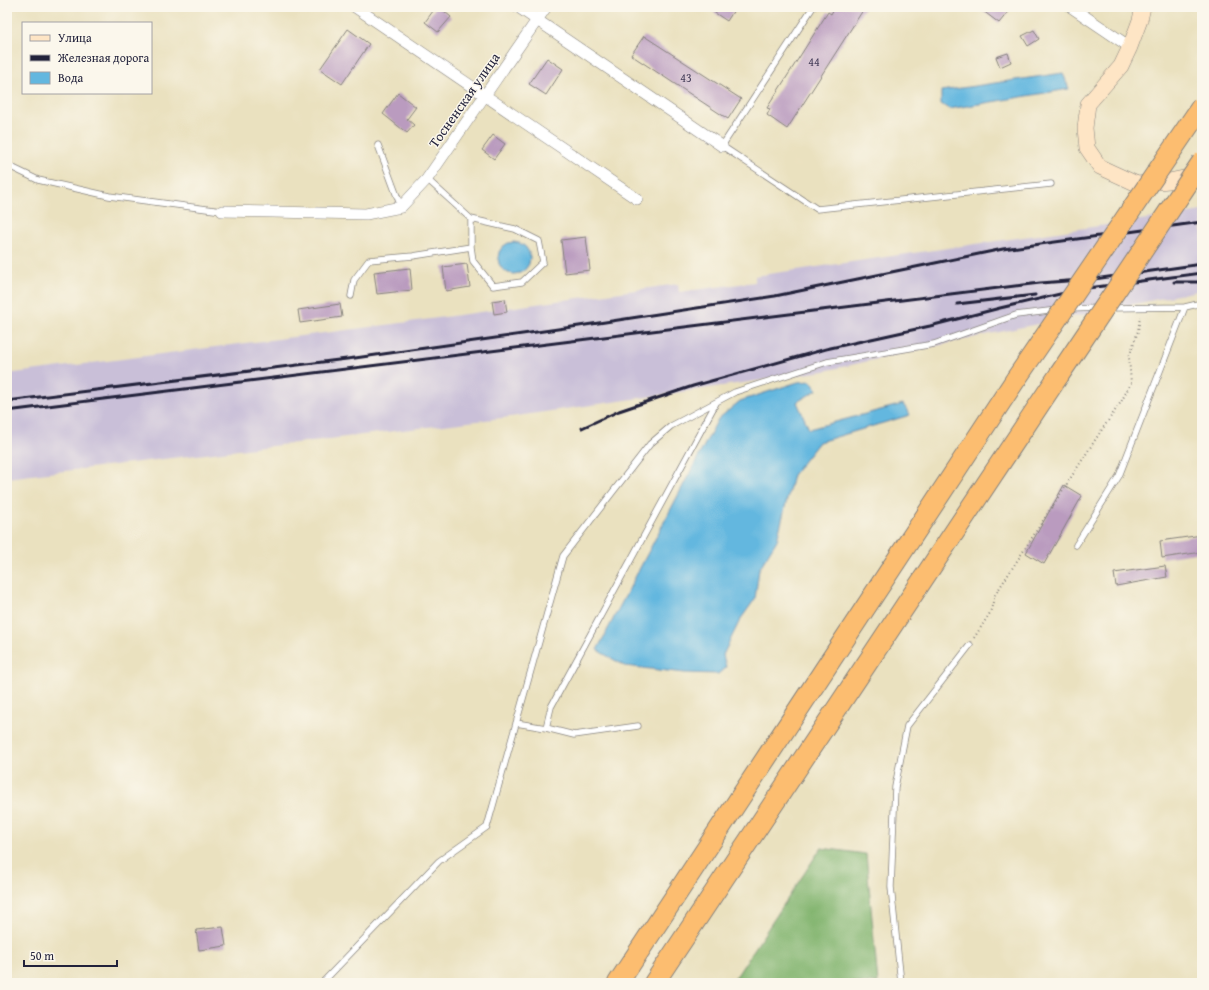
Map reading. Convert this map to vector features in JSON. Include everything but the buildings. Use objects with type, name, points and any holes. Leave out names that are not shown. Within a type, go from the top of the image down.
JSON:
[{"type":"highway","points":[[618,983],[1016,379],[1202,106]]},
{"type":"highway","points":[[654,983],[1202,162]]},
{"type":"street","points":[[355,7],[637,199]]},
{"type":"street","points":[[518,7],[722,146]]},
{"type":"street","name":"Тосненская улица","points":[[402,207],[428,179],[546,7]]},
{"type":"street","points":[[1071,7],[1130,47]]},
{"type":"street","points":[[1143,7],[1130,47],[1121,66],[1088,104],[1085,128],[1088,148],[1100,167],[1137,184],[1169,181],[1202,175]]},
{"type":"street","points":[[222,211],[366,214],[402,207]]},
{"type":"lane","points":[[813,7],[722,146],[817,208],[1051,184]]},
{"type":"lane","points":[[378,145],[402,207]]},
{"type":"lane","points":[[7,165],[38,180],[109,196],[222,211]]},
{"type":"lane","points":[[428,179],[471,219],[516,229],[539,241],[543,262],[522,282],[493,286],[473,261],[471,247],[471,219]]},
{"type":"lane","points":[[351,296],[354,280],[369,260],[413,256],[471,247]]},
{"type":"lane","points":[[322,983],[439,860],[487,827],[564,556],[650,444],[670,426],[735,392],[827,362],[934,344],[1016,316],[1069,308],[1185,308],[1202,303]]},
{"type":"lane","points":[[1076,545],[1119,476],[1185,308]]},
{"type":"lane","points":[[546,728],[551,707],[716,402]]},
{"type":"lane","points":[[901,983],[891,886],[896,787],[907,726],[970,646]]},
{"type":"lane","points":[[516,723],[574,735],[638,726]]},
{"type":"path","points":[[970,646],[990,613],[995,595],[1121,402],[1131,382],[1128,357],[1138,331],[1142,308]]},
{"type":"shaded area","points":[[1202,211],[1202,290],[985,335],[824,371],[510,417],[7,478],[7,374],[409,322],[678,284],[679,292],[755,282],[755,276]]},
{"type":"green space","points":[[821,848],[866,854],[878,983],[732,983]]},
{"type":"water","points":[[1063,73],[1069,89],[949,109],[941,104],[941,91]]},
{"type":"water","points":[[511,242],[517,242],[527,249],[530,258],[529,264],[523,271],[517,274],[511,274],[501,267],[498,261],[498,255],[505,245]]},
{"type":"water","points":[[811,381],[817,390],[797,402],[809,429],[903,404],[910,415],[819,442],[793,475],[777,540],[759,569],[755,599],[740,620],[723,655],[726,667],[718,674],[685,673],[625,666],[597,650],[718,419],[740,401],[798,382]]},
{"type":"railway","points":[[7,401],[355,358],[579,326],[775,296],[1003,249],[1202,222]]},
{"type":"railway","points":[[7,411],[1040,283],[1094,279],[1202,264]]},
{"type":"railway","points":[[1073,290],[1202,273]]},
{"type":"railway","points":[[1174,282],[1202,282]]},
{"type":"railway","points":[[582,428],[619,411],[693,386],[826,349],[930,326],[1077,290]]},
{"type":"railway","points":[[957,304],[1035,295]]}]
